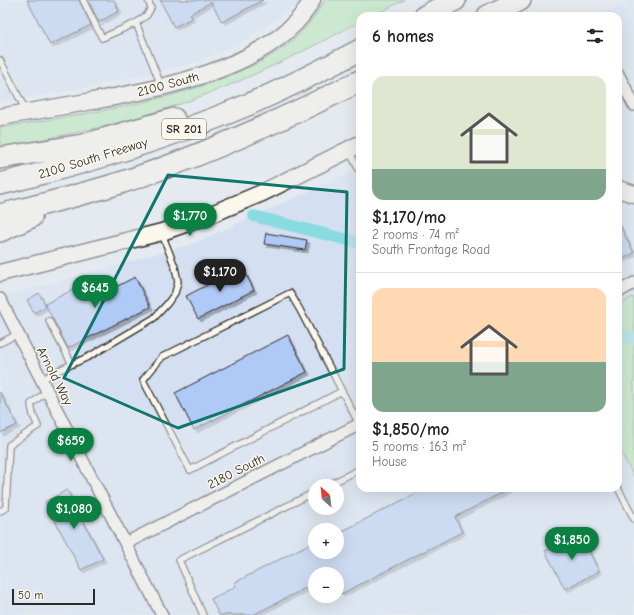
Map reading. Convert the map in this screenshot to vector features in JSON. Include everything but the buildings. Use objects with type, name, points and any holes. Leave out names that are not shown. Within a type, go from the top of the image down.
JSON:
[{"type":"highway","points":[[432,12],[455,0]]},
{"type":"highway","points":[[496,12],[520,0]]},
{"type":"highway","points":[[0,158],[83,145],[206,110],[272,86],[356,52]]},
{"type":"highway","name":"2100 South Freeway","points":[[0,184],[105,156],[209,120],[274,93],[356,52]]},
{"type":"highway","name":"SR 201","points":[[0,215],[119,183],[166,167],[247,135],[299,112],[356,83]]},
{"type":"highway","points":[[0,231],[24,220],[119,183]]},
{"type":"street","name":"2100 South","points":[[0,117],[162,88],[225,67],[262,49],[283,34],[299,19],[312,0]]},
{"type":"street","points":[[622,92],[634,105]]},
{"type":"street","points":[[0,273],[162,232],[207,216],[262,193],[354,147]]},
{"type":"street","points":[[622,190],[634,194]]},
{"type":"street","points":[[622,290],[634,283]]},
{"type":"street","name":"Arnold Way","points":[[0,299],[162,615]]},
{"type":"street","name":"2180 South","points":[[126,543],[356,426]]},
{"type":"lane","points":[[82,0],[102,38],[136,23],[147,15],[152,8],[148,0]]},
{"type":"lane","points":[[136,23],[162,88]]},
{"type":"lane","points":[[0,60],[28,113]]},
{"type":"lane","points":[[42,380],[55,372],[90,356],[154,318],[168,304],[175,293],[178,282],[175,267],[162,232]]},
{"type":"lane","points":[[342,391],[190,470],[143,380],[162,356],[290,293],[356,417]]},
{"type":"lane","points":[[49,321],[72,364]]},
{"type":"lane","points":[[0,343],[18,334]]},
{"type":"lane","points":[[0,511],[6,508],[10,445],[38,426],[33,415],[31,404],[47,390]]},
{"type":"lane","points":[[341,479],[356,472]]},
{"type":"lane","points":[[620,492],[634,519]]},
{"type":"lane","points":[[203,615],[178,560],[308,495]]},
{"type":"highlighted area","points":[[168,175],[347,192],[344,369],[178,428],[64,378]]},
{"type":"shaded area","points":[[0,0],[381,0],[327,25],[294,7],[245,40],[198,62],[89,87],[0,102]]},
{"type":"shaded area","points":[[634,0],[634,615],[0,615],[0,298],[195,243],[356,170],[356,492],[622,492],[622,12],[606,12]]},
{"type":"green space","points":[[325,0],[404,0],[381,12],[356,12],[356,24],[258,73],[216,91],[147,115],[98,128],[0,147],[0,128],[140,103],[221,79],[271,56],[286,46],[308,25]]},
{"type":"green space","points":[[633,297],[634,477],[622,454],[622,303]]},
{"type":"waterway","points":[[254,216],[356,242]]},
{"type":"waterway","points":[[622,334],[634,339]]}]
